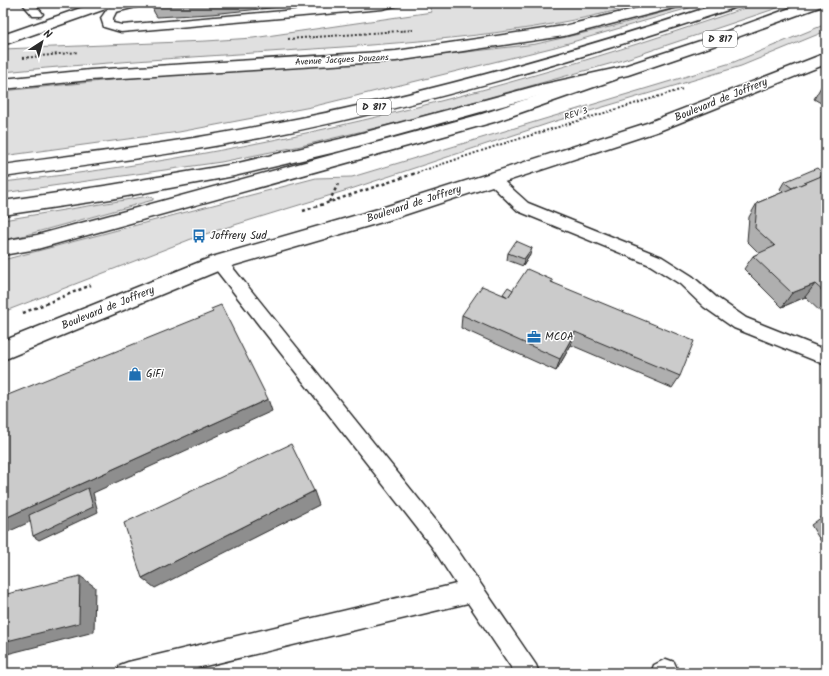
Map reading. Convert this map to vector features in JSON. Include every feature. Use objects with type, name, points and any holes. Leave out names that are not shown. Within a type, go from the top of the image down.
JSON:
[{"type":"main road","name":"Avenue Jacques Douzans","points":[[3,84],[90,75],[396,56],[564,31],[676,3]]},
{"type":"main road","name":"D 817","points":[[3,170],[88,160],[207,141],[308,122],[495,76],[556,59],[735,3]]},
{"type":"main road","name":"D 817","points":[[3,208],[111,192],[234,170],[340,144],[546,89],[622,72],[708,43],[817,3]]},
{"type":"main road","points":[[3,40],[102,4]]},
{"type":"main road","name":"Boulevard de Joffrery","points":[[3,351],[218,262],[382,215],[653,127],[826,58]]},
{"type":"main road","points":[[3,248],[53,238],[488,118],[622,72]]},
{"type":"lane","points":[[28,3],[37,14]]},
{"type":"lane","points":[[140,3],[112,10],[107,18],[108,25],[121,29],[382,6],[396,3]]},
{"type":"lane","points":[[493,179],[522,207],[656,261],[686,280],[710,302],[740,323],[826,358]]},
{"type":"lane","points":[[218,262],[439,540],[528,673]]},
{"type":"lane","points":[[128,673],[473,591]]},
{"type":"lane","points":[[662,673],[666,670],[668,673]]},
{"type":"path","points":[[282,39],[416,29]]},
{"type":"path","points":[[17,59],[84,52]]},
{"type":"path","name":"REV 3","points":[[329,202],[499,145],[690,87]]},
{"type":"shaded area","points":[[427,3],[644,3],[570,21],[494,33],[380,44],[130,61],[3,72],[3,49],[253,38],[432,12]]},
{"type":"shaded area","points":[[696,3],[706,3],[555,47],[311,107],[179,132],[3,156],[3,91],[131,78],[406,59],[536,44],[614,26]]},
{"type":"shaded area","points":[[759,3],[792,3],[620,61],[404,121],[301,146],[221,162],[3,193],[3,182],[100,170],[196,155],[386,115],[481,90],[574,63]]},
{"type":"shaded area","points":[[826,24],[826,31],[741,66],[556,121],[354,188],[199,236],[3,312],[3,260],[316,178],[352,177],[734,62]]},
{"type":"shaded area","points":[[149,196],[153,198],[153,200],[3,240],[3,220]]},
{"type":"building","points":[[817,168],[825,175],[792,188],[784,182]]},
{"type":"building","points":[[826,174],[826,294],[815,284],[792,293],[753,256],[775,246],[755,228],[757,203]]},
{"type":"building","points":[[516,241],[532,248],[524,259],[508,253]]},
{"type":"building","points":[[527,269],[552,280],[551,282],[694,341],[680,376],[575,332],[560,359],[462,315],[482,286],[508,297]]},
{"type":"building","points":[[508,287],[513,290],[508,297],[503,294]]},
{"type":"building","points":[[221,305],[268,399],[3,519],[3,397],[213,312],[211,309]]},
{"type":"building","points":[[291,444],[314,491],[142,578],[124,523]]},
{"type":"building","points":[[88,488],[93,507],[33,536],[29,515]]},
{"type":"building","points":[[80,576],[79,623],[3,642],[3,595]]},
{"type":"place","name":"Joffrery Sud","points":[[199,236]]},
{"type":"place","name":"MCOA","points":[[534,337]]},
{"type":"place","name":"GiFi","points":[[135,374]]}]
